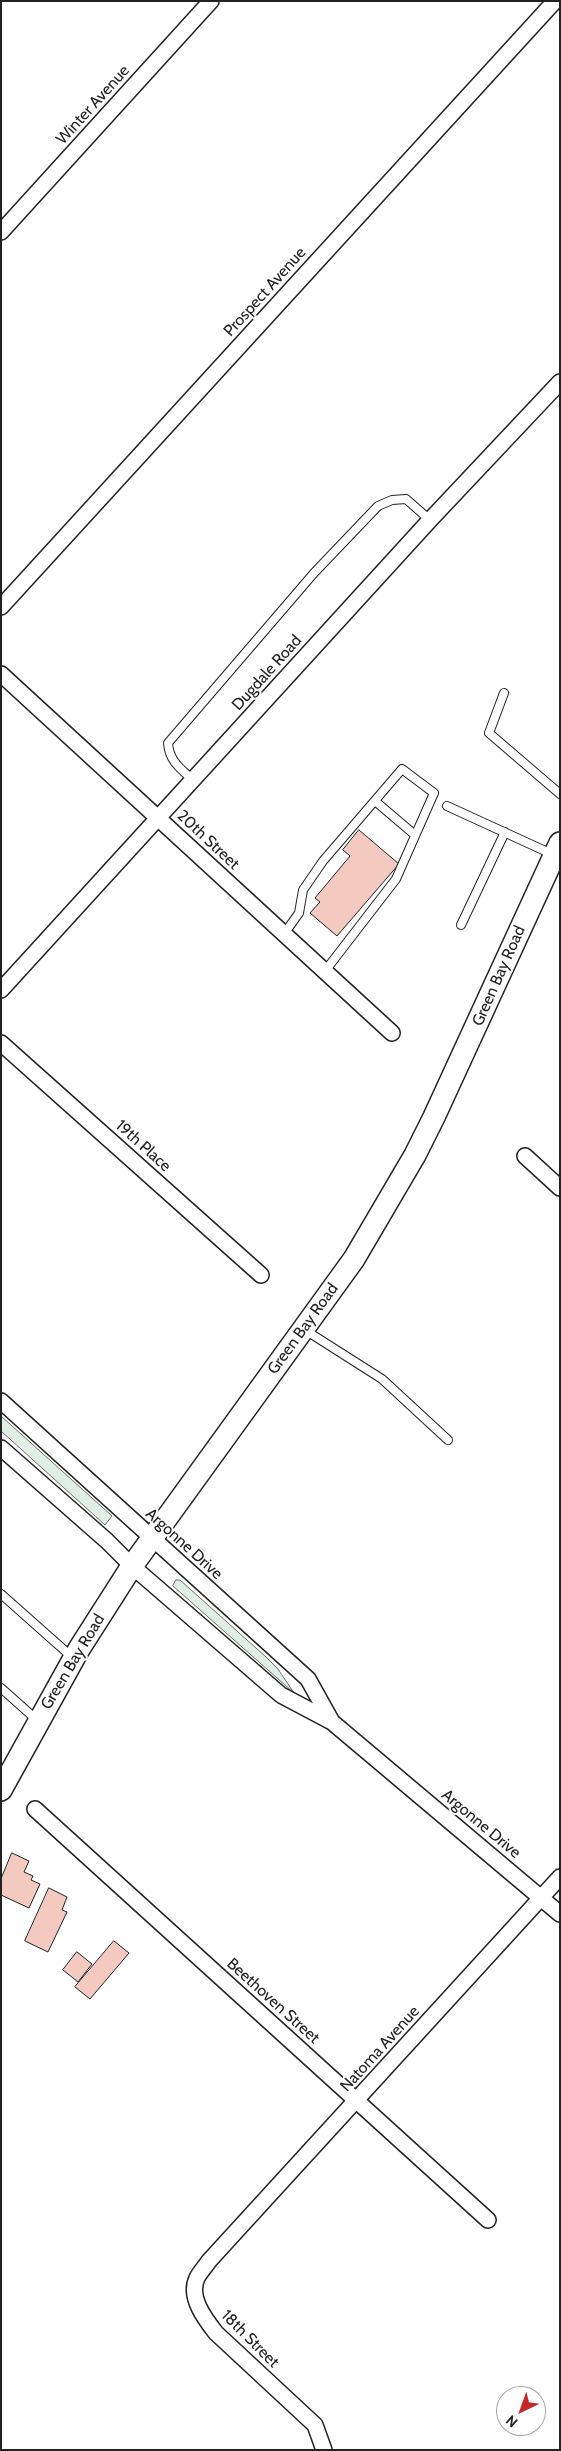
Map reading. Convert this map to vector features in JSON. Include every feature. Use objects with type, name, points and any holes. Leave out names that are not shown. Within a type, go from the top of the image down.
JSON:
[{"type":"main road","name":"Green Bay Road","points":[[1,1790],[74,1658],[132,1566],[354,1259],[407,1169],[437,1110],[557,849]]},
{"type":"street","name":"Winter Avenue","points":[[1,232],[210,1]]},
{"type":"street","name":"Prospect Avenue","points":[[1,607],[555,1]]},
{"type":"street","name":"Dugdale Road","points":[[1,990],[430,520],[560,382]]},
{"type":"street","name":"20th Street","points":[[1,674],[392,1033]]},
{"type":"street","name":"19th Place","points":[[1,1043],[261,1274]]},
{"type":"street","points":[[525,1156],[560,1188]]},
{"type":"street","name":"Argonne Drive","points":[[1,1401],[308,1679],[332,1722]]},
{"type":"street","name":"Argonne Drive","points":[[1,1448],[107,1541],[132,1566],[281,1695],[332,1722],[560,1914]]},
{"type":"street","name":"Beethoven Street","points":[[35,1809],[488,2220]]},
{"type":"street","name":"Natoma Avenue","points":[[226,2244],[560,1877]]},
{"type":"street","name":"18th Street","points":[[226,2244],[196,2279],[196,2299],[202,2316],[216,2333],[315,2425],[324,2450]]},
{"type":"lane","points":[[192,780],[173,761],[169,754],[168,743],[314,573],[378,506],[392,500],[406,499],[430,520]]},
{"type":"lane","points":[[504,693],[489,733],[560,794]]},
{"type":"lane","points":[[284,934],[298,913],[303,890],[322,862],[402,769],[434,793],[396,879],[325,971]]},
{"type":"lane","points":[[375,801],[416,835]]},
{"type":"lane","points":[[446,806],[505,832],[557,849]]},
{"type":"lane","points":[[461,925],[505,832]]},
{"type":"lane","points":[[304,1329],[382,1380],[448,1440]]},
{"type":"lane","points":[[1,1594],[74,1658]]},
{"type":"lane","points":[[1,1688],[38,1721]]},
{"type":"green space","points":[[1,1416],[112,1516],[105,1525],[1,1431]]},
{"type":"green space","points":[[176,1580],[180,1580],[266,1657],[278,1669],[294,1693],[173,1586]]},
{"type":"building","points":[[359,830],[399,864],[337,936],[310,913],[320,902],[315,898],[350,856],[343,850]]},
{"type":"building","points":[[12,1853],[29,1861],[24,1872],[33,1876],[31,1880],[40,1884],[29,1908],[1,1895],[1,1879]]},
{"type":"building","points":[[49,1888],[67,1897],[62,1910],[67,1912],[48,1952],[25,1941]]},
{"type":"building","points":[[114,1941],[129,1953],[90,1999],[75,1987]]},
{"type":"building","points":[[77,1952],[92,1964],[78,1982],[63,1970]]}]
